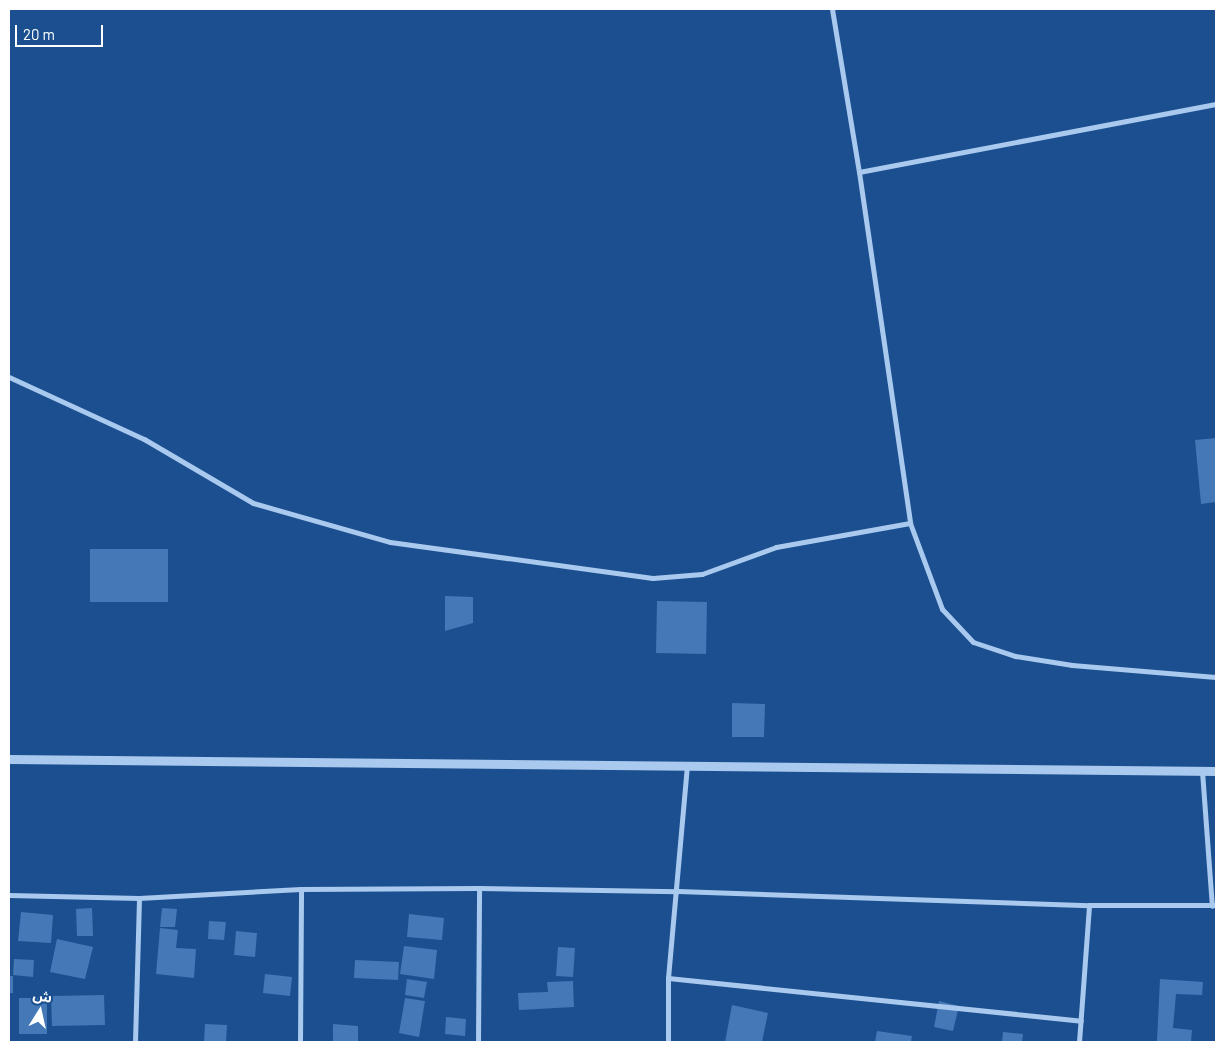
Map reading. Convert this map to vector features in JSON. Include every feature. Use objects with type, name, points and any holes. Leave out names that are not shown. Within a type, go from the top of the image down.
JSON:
[{"type":"street","points":[[832,9],[859,172],[910,523],[942,609],[973,642],[1015,656],[1072,665],[1216,677]]},
{"type":"street","points":[[859,172],[1216,104]]},
{"type":"street","points":[[9,377],[144,439],[253,503],[390,542],[653,578],[702,574],[776,547],[910,523]]},
{"type":"street","points":[[9,760],[1216,771]]},
{"type":"street","points":[[668,1042],[668,978],[678,891],[687,766]]},
{"type":"street","points":[[9,895],[139,898],[301,889],[479,888],[678,891],[1089,905],[1214,905],[1202,771]]},
{"type":"street","points":[[478,1042],[479,888]]},
{"type":"street","points":[[300,1042],[301,889]]},
{"type":"street","points":[[135,1042],[139,898]]},
{"type":"street","points":[[1079,1042],[1089,905]]},
{"type":"street","points":[[668,978],[1081,1021]]},
{"type":"building","points":[[1216,438],[1216,502],[1201,504],[1195,440]]},
{"type":"building","points":[[90,549],[168,549],[168,602],[90,602]]},
{"type":"building","points":[[445,596],[473,597],[473,623],[445,631]]},
{"type":"building","points":[[657,601],[707,602],[706,654],[656,653]]},
{"type":"building","points":[[732,703],[765,704],[764,737],[732,737]]},
{"type":"building","points":[[92,908],[93,936],[77,936],[76,909]]},
{"type":"building","points":[[162,908],[177,909],[175,927],[160,927]]},
{"type":"building","points":[[21,912],[53,915],[51,943],[18,941]]},
{"type":"building","points":[[409,914],[444,918],[442,940],[407,937]]},
{"type":"building","points":[[209,921],[226,922],[224,940],[208,939]]},
{"type":"building","points":[[160,928],[178,930],[176,948],[196,949],[194,978],[156,974]]},
{"type":"building","points":[[236,931],[257,933],[255,957],[234,955]]},
{"type":"building","points":[[57,939],[93,947],[85,979],[50,972]]},
{"type":"building","points":[[404,946],[437,950],[434,979],[400,974]]},
{"type":"building","points":[[558,947],[575,948],[573,977],[556,976]]},
{"type":"building","points":[[14,959],[34,960],[33,977],[13,975]]},
{"type":"building","points":[[355,960],[399,962],[398,980],[354,978]]},
{"type":"building","points":[[265,974],[292,977],[290,996],[263,993]]},
{"type":"building","points":[[9,976],[13,976],[13,993],[9,993]]},
{"type":"building","points":[[407,979],[427,982],[424,998],[405,995]]},
{"type":"building","points":[[1160,979],[1203,982],[1202,995],[1176,994],[1173,1028],[1192,1030],[1191,1042],[1157,1041]]},
{"type":"building","points":[[573,981],[574,1007],[519,1010],[518,993],[548,992],[547,982]]},
{"type":"building","points":[[104,995],[105,1025],[52,1026],[51,996]]},
{"type":"building","points":[[19,998],[47,998],[47,1034],[19,1034]]},
{"type":"building","points":[[405,998],[425,1001],[419,1037],[399,1033]]},
{"type":"building","points":[[939,1001],[959,1006],[953,1031],[934,1027]]},
{"type":"building","points":[[732,1005],[768,1013],[762,1042],[725,1042]]},
{"type":"building","points":[[446,1017],[466,1019],[465,1036],[445,1034]]},
{"type":"building","points":[[205,1024],[227,1025],[226,1042],[204,1041]]},
{"type":"building","points":[[333,1024],[358,1026],[358,1042],[333,1042]]},
{"type":"building","points":[[877,1031],[912,1036],[911,1042],[875,1042]]},
{"type":"building","points":[[1003,1032],[1023,1034],[1022,1042],[1002,1042]]}]
